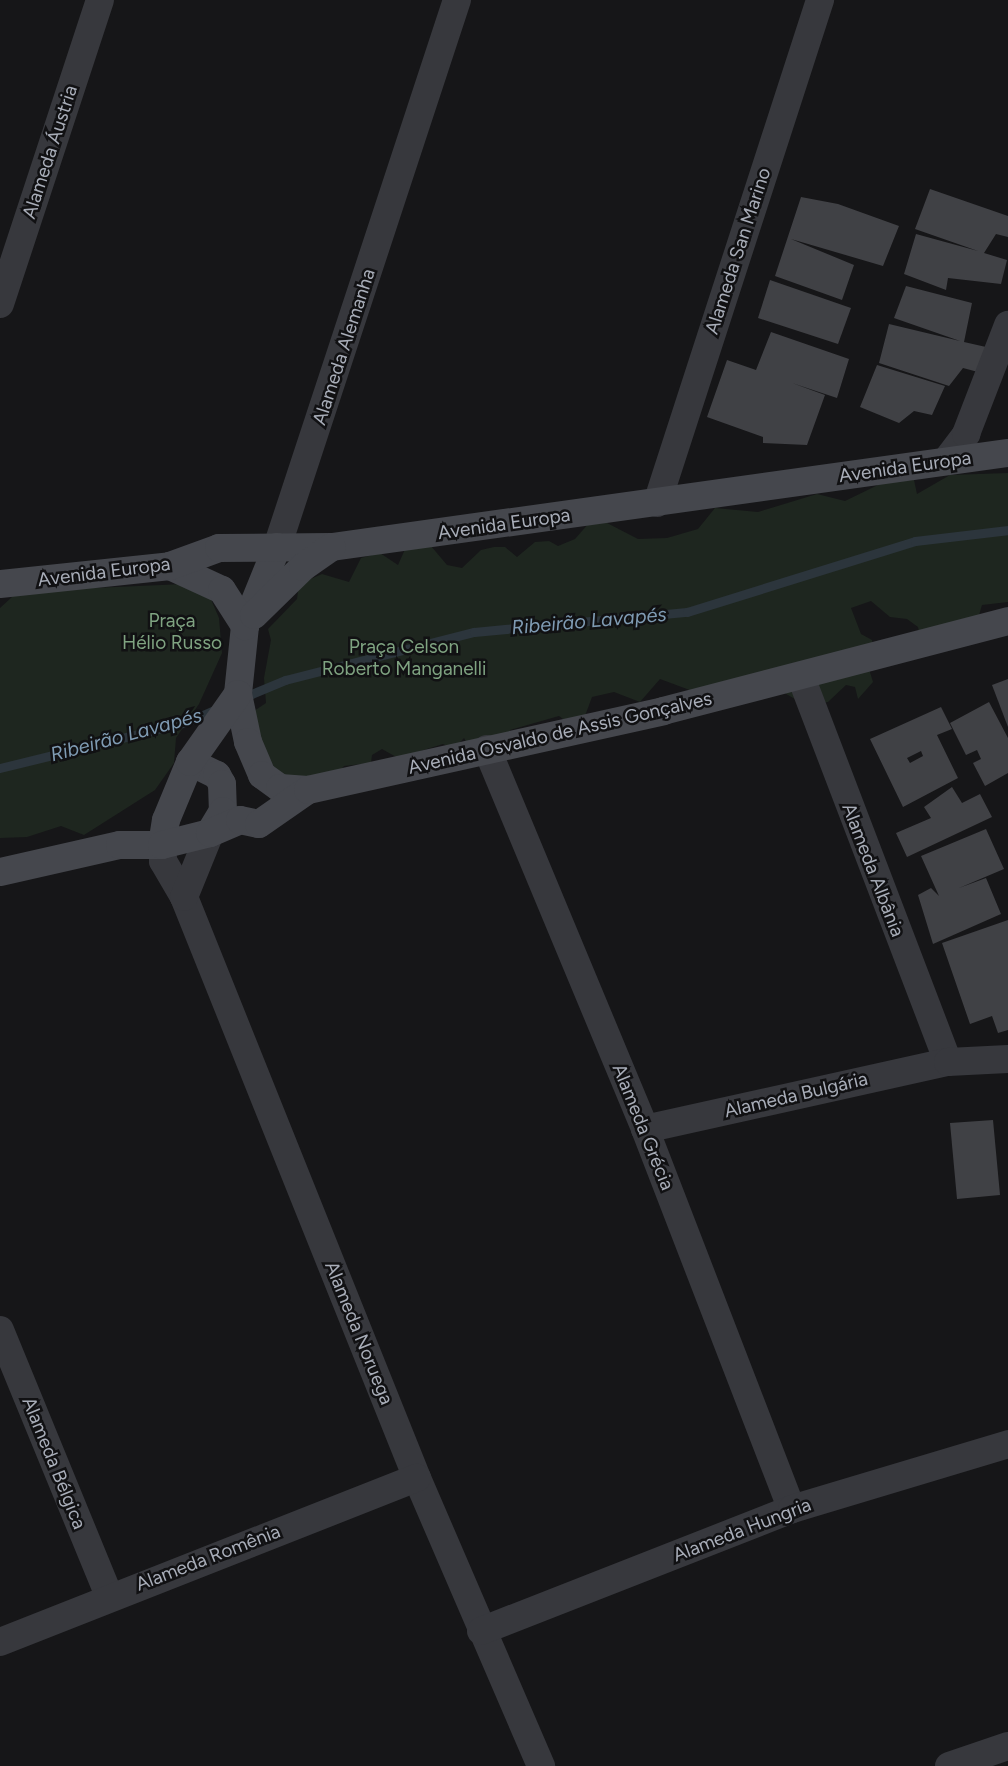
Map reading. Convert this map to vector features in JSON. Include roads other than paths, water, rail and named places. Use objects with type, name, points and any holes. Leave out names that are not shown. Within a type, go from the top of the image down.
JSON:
[{"type":"street","name":"Alameda Áustria","points":[[0,304],[100,0]]},
{"type":"street","name":"Alameda Alemanha","points":[[308,790],[280,788],[262,776],[234,707],[245,626],[277,547],[457,0]]},
{"type":"street","name":"Alameda San Marino","points":[[657,503],[820,0]]},
{"type":"street","points":[[1007,328],[1008,371]]},
{"type":"street","points":[[946,461],[966,434],[1007,328]]},
{"type":"street","name":"Avenida Europa","points":[[0,584],[170,566],[219,548],[332,547],[1008,453]]},
{"type":"street","points":[[170,566],[222,590],[245,626],[303,567],[332,547]]},
{"type":"street","name":"Avenida Osvaldo de Assis Gonçalves","points":[[0,872],[120,845],[164,832],[210,833],[240,820],[259,824],[308,790],[801,677],[1008,621]]},
{"type":"street","name":"Alameda Albânia","points":[[801,677],[948,1062]]},
{"type":"street","name":"Alameda Alemanha","points":[[164,832],[190,762],[234,707]]},
{"type":"street","name":"Alameda Grécia","points":[[487,749],[645,1129],[792,1509]]},
{"type":"street","points":[[184,897],[210,833],[223,811],[222,784],[216,775],[190,762]]},
{"type":"street","name":"Alameda Noruega","points":[[164,832],[163,862],[184,897],[417,1478],[481,1631],[541,1766]]},
{"type":"street","name":"Alameda Bulgária","points":[[645,1129],[948,1062],[1008,1059]]},
{"type":"street","name":"Alameda Bélgica","points":[[0,1330],[109,1596]]},
{"type":"street","name":"Alameda Hungria","points":[[481,1631],[792,1509],[1008,1444]]},
{"type":"street","name":"Alameda Romênia","points":[[0,1642],[109,1596],[417,1478]]},
{"type":"street","points":[[949,1766],[1008,1746]]},
{"type":"waterway","name":"Ribeirão Lavapés","points":[[242,698],[285,680],[474,632],[687,612],[915,541],[1008,530]]},
{"type":"waterway","name":"Ribeirão Lavapés","points":[[0,768],[187,722],[219,708]]},
{"type":"park label","name":"Praça Hélio Russo","points":[[172,632]]},
{"type":"park label","name":"Praça Celson Roberto Manganelli","points":[[404,658]]}]
